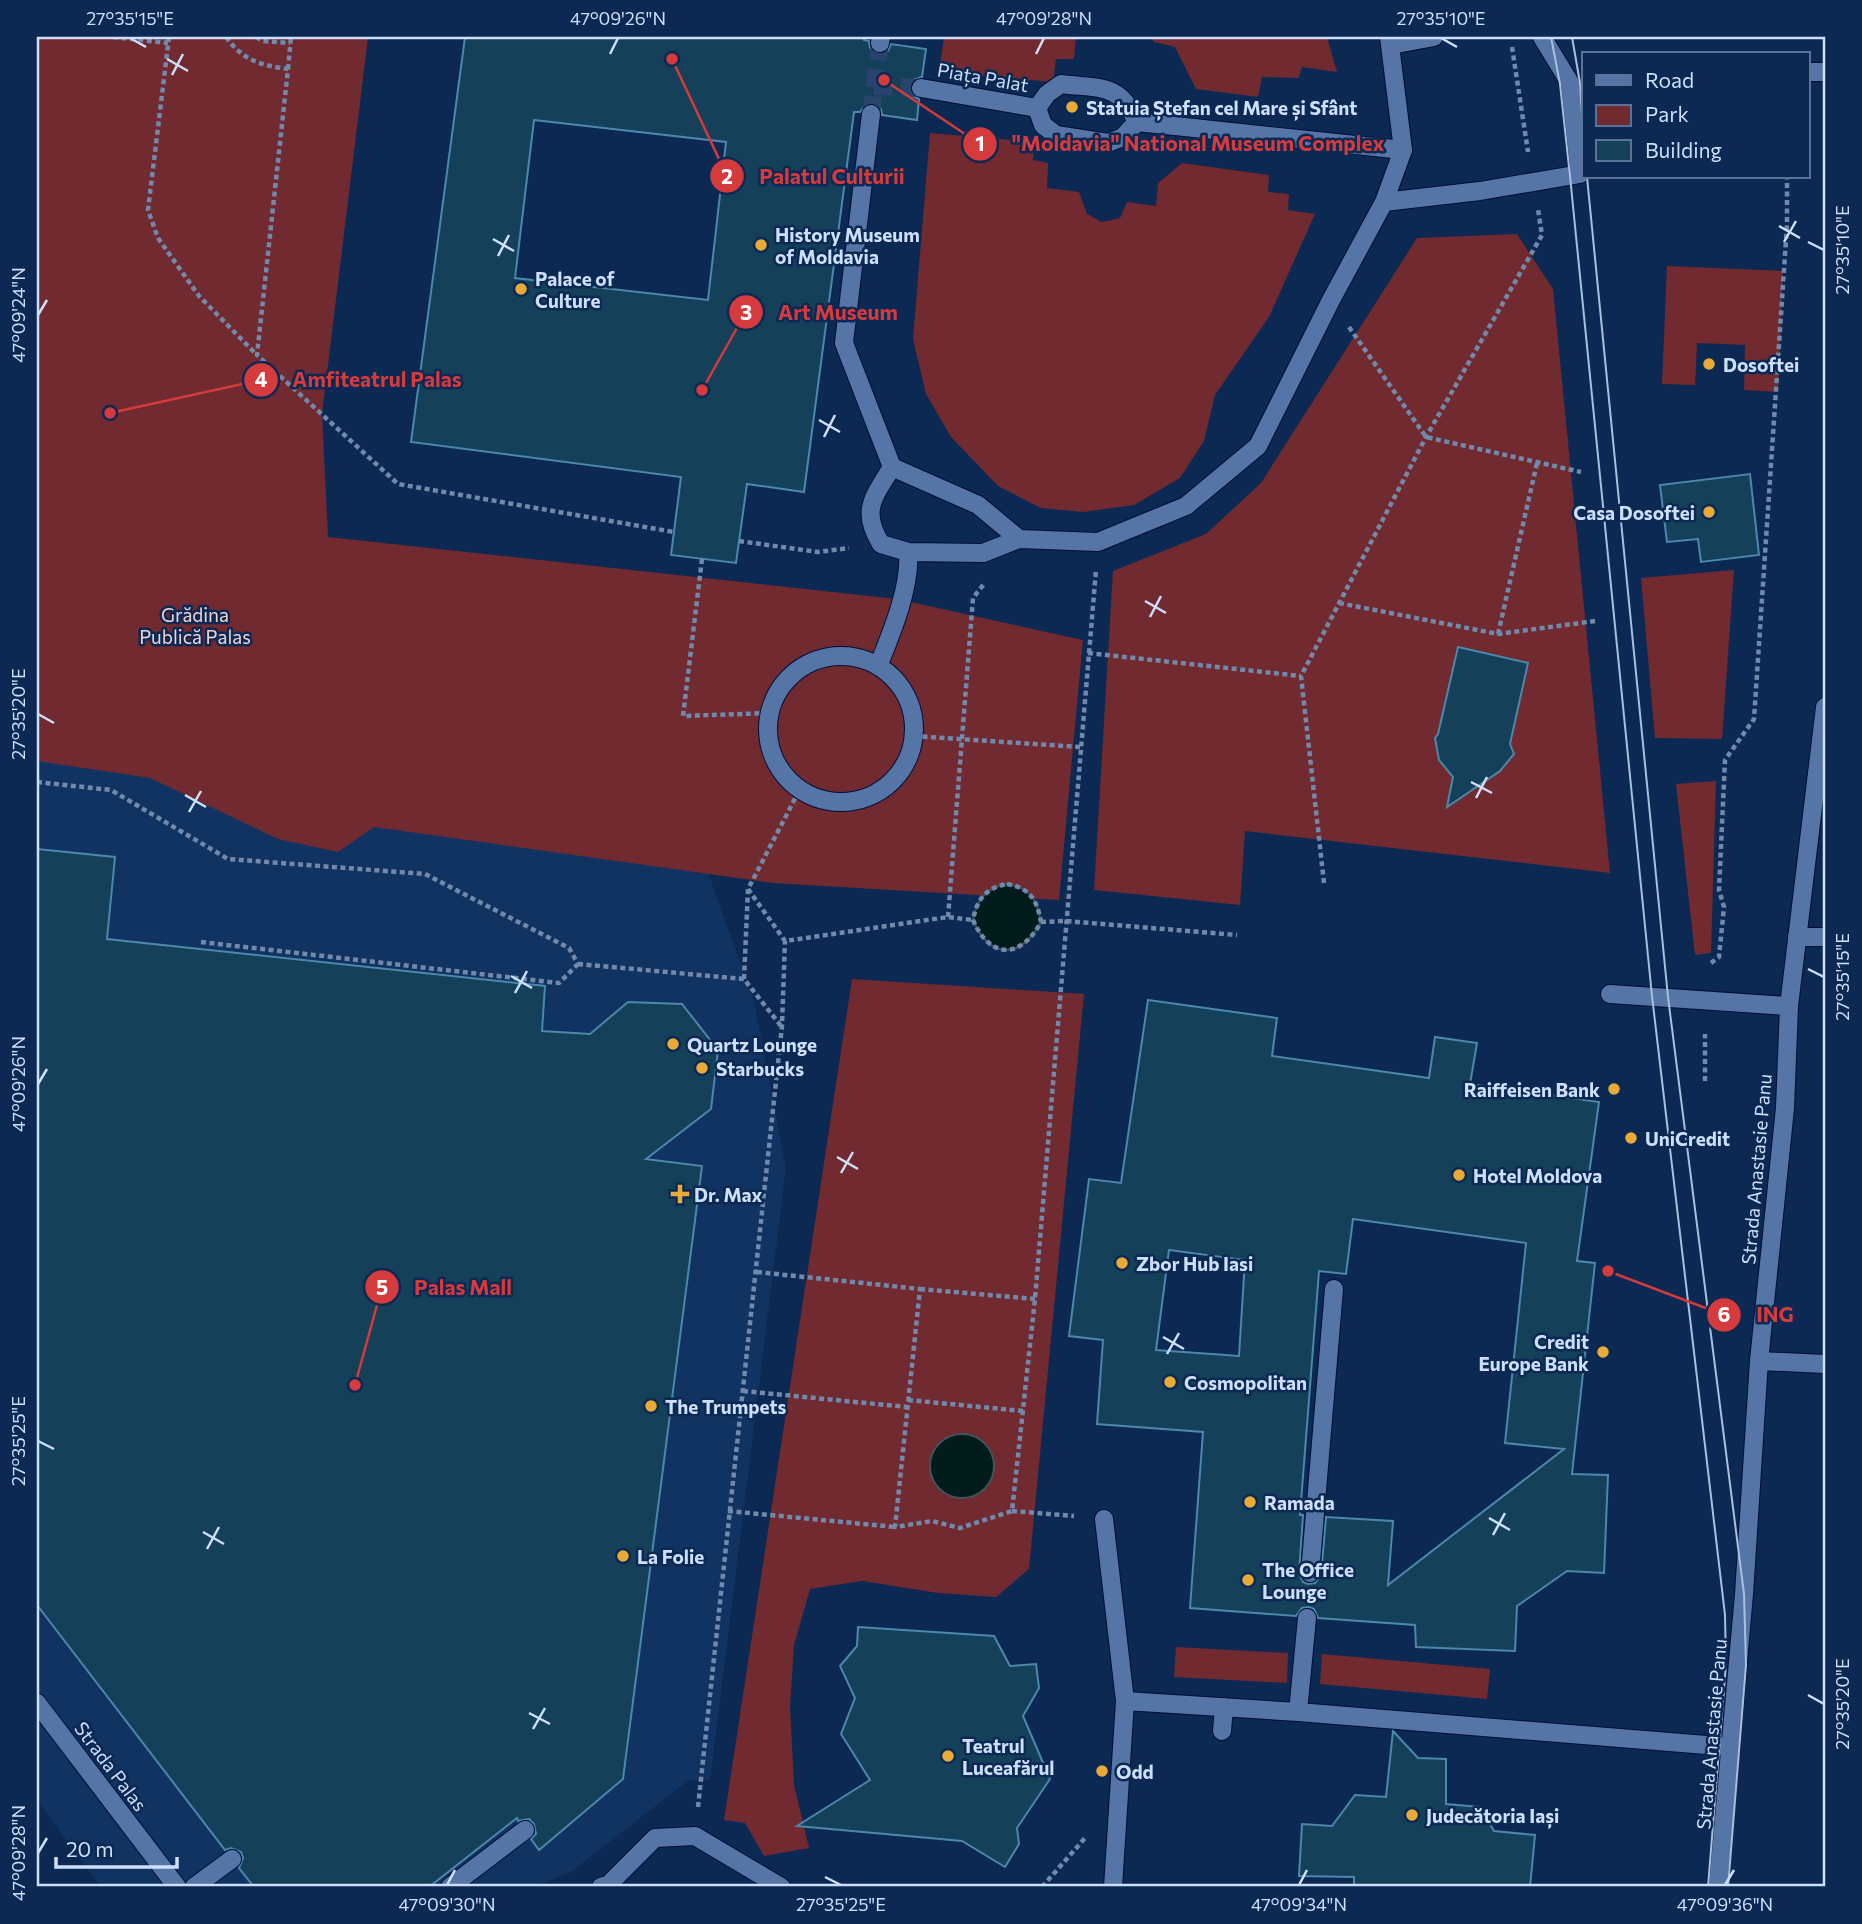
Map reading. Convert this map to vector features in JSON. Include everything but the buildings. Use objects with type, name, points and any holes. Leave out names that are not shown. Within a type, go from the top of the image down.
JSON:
[{"type":"main road","points":[[892,467],[871,502],[870,527],[881,544],[908,552],[983,553],[1019,539],[1098,542],[1186,506],[1258,446],[1331,300],[1384,202],[1403,150],[1390,41],[1434,37]]},
{"type":"main road","points":[[1384,202],[1533,183],[1580,174],[1577,83],[1542,37]]},
{"type":"main road","name":"Piața Palat","points":[[1061,84],[1114,91],[1129,104],[1137,122],[1123,137],[1108,143],[1056,135],[1043,125],[1037,108],[1046,94],[1061,84]]},
{"type":"main road","name":"Piața Palat","points":[[920,88],[1037,108]]},
{"type":"main road","points":[[872,114],[844,343],[892,467],[978,505],[1019,539]]},
{"type":"main road","points":[[1137,122],[1403,150]]},
{"type":"main road","points":[[879,664],[891,634],[909,568],[908,552]]},
{"type":"main road","points":[[850,656],[879,664],[902,687],[910,705],[914,736],[912,748],[902,769],[886,786],[866,797],[844,802],[821,799],[800,789],[785,775],[773,756],[769,735],[770,713],[777,693],[791,676],[808,663],[828,657],[850,656]]},
{"type":"main road","name":"Strada Anastasie Panu","points":[[1718,1887],[1744,1594],[1759,1361],[1786,1108],[1789,1006],[1821,777],[1825,707]]},
{"type":"main road","points":[[1797,937],[1825,937]]},
{"type":"main road","points":[[1610,994],[1789,1006]]},
{"type":"main road","points":[[1310,1573],[1334,1289]]},
{"type":"main road","points":[[1759,1361],[1825,1364]]},
{"type":"main road","points":[[1104,1519],[1125,1701],[1113,1887]]},
{"type":"main road","points":[[1298,1712],[1307,1618]]},
{"type":"main road","points":[[1125,1701],[1298,1712],[1731,1747]]},
{"type":"main road","name":"Strada Palas","points":[[37,1703],[177,1887]]},
{"type":"main road","points":[[1222,1731],[1224,1707]]},
{"type":"main road","points":[[450,1887],[525,1830]]},
{"type":"main road","points":[[601,1887],[608,1884],[654,1838],[695,1836],[781,1887]]},
{"type":"main road","points":[[194,1887],[232,1859]]},
{"type":"path","points":[[116,37],[169,40],[149,210],[158,238],[199,296],[257,355],[398,484],[674,532]]},
{"type":"path","points":[[226,37],[239,54],[270,66],[288,69]]},
{"type":"path","points":[[256,37],[263,41],[290,43]]},
{"type":"path","points":[[257,355],[291,37]]},
{"type":"path","points":[[1324,883],[1301,676],[1426,437],[1542,235],[1510,37]]},
{"type":"path","points":[[1711,963],[1719,957],[1724,907],[1719,890],[1725,760],[1754,719],[1787,225],[1787,178]]},
{"type":"path","points":[[1331,300],[1426,437],[1580,472]]},
{"type":"path","points":[[1498,634],[1537,463]]},
{"type":"path","points":[[739,541],[818,552],[881,544]]},
{"type":"path","points":[[1012,1511],[1035,1299],[1098,542]]},
{"type":"path","points":[[702,559],[683,716],[770,713]]},
{"type":"path","points":[[948,918],[973,598],[989,578]]},
{"type":"path","points":[[1339,603],[1498,634],[1595,621]]},
{"type":"path","points":[[1088,653],[1301,676]]},
{"type":"path","points":[[914,736],[1080,747]]},
{"type":"path","points":[[37,782],[111,790],[228,859],[425,874],[569,948],[578,964]]},
{"type":"path","points":[[782,1026],[744,979],[748,888],[800,789]]},
{"type":"path","points":[[1007,884],[1027,890],[1034,898],[1041,922],[1028,942],[1003,950],[986,942],[972,920],[980,899],[987,891],[1007,884]]},
{"type":"path","points":[[695,1836],[782,1026],[785,941],[748,888]]},
{"type":"path","points":[[785,941],[948,918],[972,920]]},
{"type":"path","points":[[1041,922],[1066,921],[1237,935]]},
{"type":"path","points":[[201,942],[559,983],[578,964]]},
{"type":"path","points":[[578,964],[744,979]]},
{"type":"path","points":[[1705,1034],[1705,1082]]},
{"type":"path","points":[[757,1272],[1035,1299]]},
{"type":"path","points":[[895,1527],[920,1289]]},
{"type":"path","points":[[743,1391],[1023,1411]]},
{"type":"path","points":[[728,1511],[895,1527],[932,1521],[960,1528],[1012,1511],[1104,1519]]},
{"type":"path","points":[[1042,1887],[1119,1799]]},
{"type":"shaded area","points":[[37,37],[368,37],[322,414],[328,537],[681,796],[754,1002],[786,1168],[710,1780],[689,1780],[571,1872],[534,1887],[101,1887],[37,1800]]},
{"type":"shaded area","points":[[1007,884],[1032,896],[1041,922],[1024,943],[1006,950],[996,948],[988,942],[973,920],[977,906],[984,896],[993,888]]},
{"type":"shaded area","points":[[962,1434],[980,1440],[988,1448],[994,1466],[988,1484],[980,1492],[962,1498],[944,1492],[936,1484],[930,1466],[936,1448],[944,1440]]},
{"type":"green space","name":"Grădina Publică Palas","points":[[37,37],[368,37],[322,414],[328,537],[897,599],[1083,640],[1059,900],[773,883],[374,827],[338,852],[278,839],[150,778],[37,761]]},
{"type":"green space","points":[[944,37],[1076,37],[1074,59],[1056,59],[1053,82],[939,72]]},
{"type":"green space","points":[[1151,37],[1327,37],[1337,72],[1302,67],[1299,78],[1262,77],[1258,97],[1196,89],[1175,47],[1154,42]]},
{"type":"green space","points":[[930,133],[1035,142],[1033,160],[1048,163],[1047,188],[1079,192],[1087,214],[1102,222],[1120,218],[1127,202],[1156,206],[1158,183],[1182,163],[1269,175],[1268,192],[1289,194],[1288,210],[1315,214],[1269,317],[1215,395],[1204,441],[1180,478],[1134,505],[1083,512],[1041,508],[998,486],[951,437],[926,394],[913,339]]},
{"type":"green space","points":[[1517,234],[1553,289],[1610,873],[1245,831],[1240,905],[1094,890],[1113,571],[1206,534],[1261,483],[1417,238]]},
{"type":"green space","points":[[1667,266],[1783,271],[1778,392],[1744,390],[1745,345],[1697,343],[1695,385],[1662,384]]},
{"type":"green space","points":[[1734,570],[1722,739],[1655,738],[1641,578]]},
{"type":"green space","points":[[1716,781],[1711,953],[1695,955],[1676,784]]},
{"type":"green space","points":[[852,979],[1084,994],[1029,1569],[996,1597],[938,1593],[862,1581],[810,1589],[794,1645],[790,1706],[794,1785],[809,1848],[764,1856],[745,1823],[724,1820]]},
{"type":"green space","points":[[1176,1647],[1288,1653],[1287,1683],[1174,1677]]},
{"type":"green space","points":[[1322,1654],[1490,1669],[1487,1699],[1320,1684]]},
{"type":"tunnel","points":[[871,114],[880,43]]},
{"type":"tunnel","points":[[874,86],[921,88]]},
{"type":"tram line","points":[[1551,37],[1560,84],[1570,176],[1652,996],[1725,1615],[1726,1664],[1708,1887]]},
{"type":"tram line","points":[[1572,37],[1582,114]]},
{"type":"tram line","points":[[1587,178],[1668,997],[1744,1594],[1746,1665],[1728,1887]]},
{"type":"place","name":"Palatul Culturii","points":[[672,59]]},
{"type":"place","name":"\"Moldavia\" National Museum Complex","points":[[884,80]]},
{"type":"place","name":"Statuia Ștefan cel Mare și Sfânt","points":[[1072,107]]},
{"type":"place","name":"History Museum of Moldavia","points":[[761,245]]},
{"type":"place","name":"Palace of Culture","points":[[521,289]]},
{"type":"place","name":"Dosoftei","points":[[1709,364]]},
{"type":"place","name":"Art Museum","points":[[702,390]]},
{"type":"place","name":"Amfiteatrul Palas","points":[[110,413]]},
{"type":"place","name":"Casa Dosoftei","points":[[1709,512]]},
{"type":"place","name":"Quartz Lounge","points":[[673,1044]]},
{"type":"place","name":"Starbucks","points":[[702,1068]]},
{"type":"place","name":"Raiffeisen Bank","points":[[1614,1089]]},
{"type":"place","name":"UniCredit","points":[[1631,1138]]},
{"type":"place","name":"Hotel Moldova","points":[[1459,1175]]},
{"type":"place","name":"Dr. Max","points":[[680,1194]]},
{"type":"place","name":"Zbor Hub Iasi","points":[[1122,1263]]},
{"type":"place","name":"ING","points":[[1608,1271]]},
{"type":"place","name":"Credit Europe Bank","points":[[1603,1352]]},
{"type":"place","name":"Cosmopolitan","points":[[1170,1382]]},
{"type":"place","name":"Palas Mall","points":[[355,1385]]},
{"type":"place","name":"The Trumpets","points":[[651,1406]]},
{"type":"place","name":"Ramada","points":[[1250,1502]]},
{"type":"place","name":"La Folie","points":[[623,1556]]},
{"type":"place","name":"The Office Lounge","points":[[1248,1580]]},
{"type":"place","name":"Teatrul Luceafărul","points":[[948,1756]]},
{"type":"place","name":"Odd","points":[[1102,1771]]},
{"type":"place","name":"Judecătoria Iași","points":[[1412,1815]]}]
